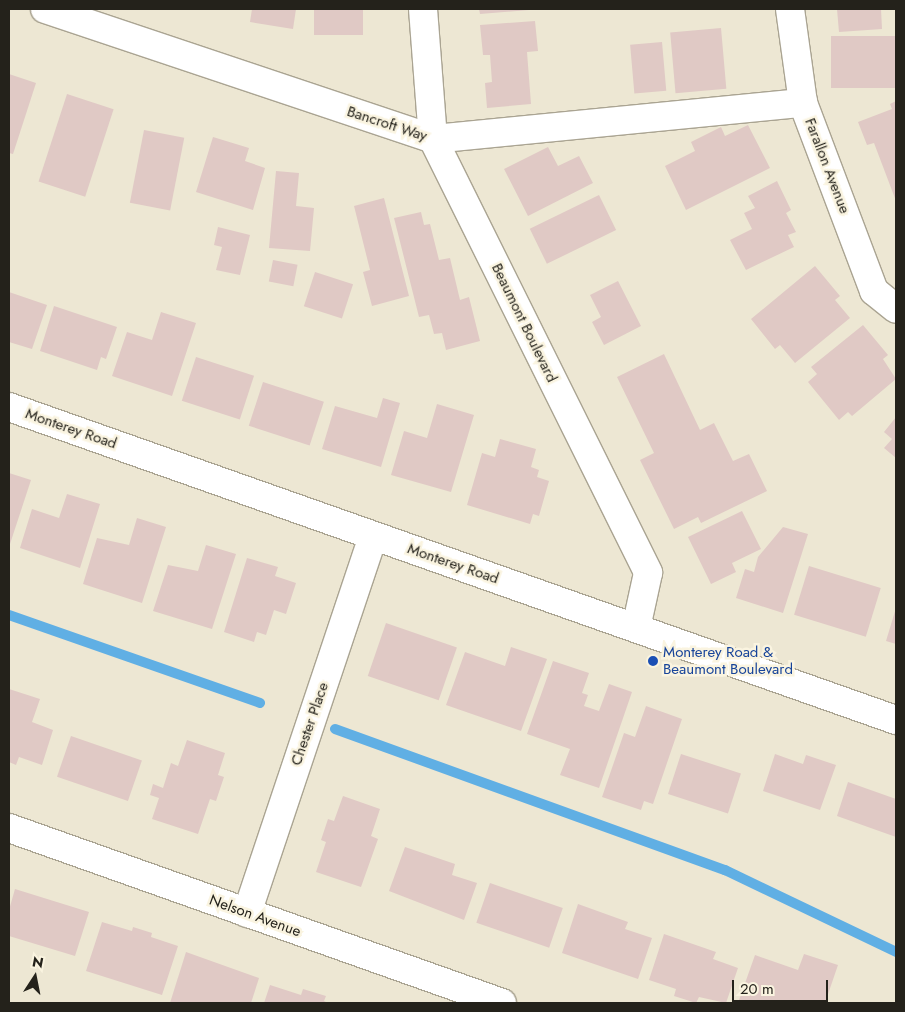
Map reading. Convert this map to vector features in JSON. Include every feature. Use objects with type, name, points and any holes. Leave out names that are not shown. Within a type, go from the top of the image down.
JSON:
[{"type":"street","name":"Bancroft Way","points":[[46,9],[433,139],[803,104]]},
{"type":"street","name":"Beaumont Boulevard","points":[[423,9],[433,139],[648,573],[636,628]]},
{"type":"street","name":"Farallon Avenue","points":[[790,9],[803,104],[874,291],[896,309]]},
{"type":"street","name":"Monterey Road","points":[[9,407],[896,720]]},
{"type":"street","name":"Chester Place","points":[[247,913],[373,536]]},
{"type":"street","name":"Nelson Avenue","points":[[9,828],[502,1003]]},
{"type":"building","points":[[252,9],[296,9],[293,29],[250,22]]},
{"type":"building","points":[[314,9],[363,9],[363,35],[314,35]]},
{"type":"building","points":[[479,9],[529,9],[529,10],[480,14]]},
{"type":"building","points":[[837,9],[881,9],[882,29],[839,32]]},
{"type":"building","points":[[535,21],[538,51],[527,52],[531,104],[487,108],[485,83],[492,82],[490,55],[483,55],[480,25]]},
{"type":"building","points":[[721,28],[726,89],[676,93],[670,32]]},
{"type":"building","points":[[831,36],[896,36],[896,88],[831,88]]},
{"type":"building","points":[[662,42],[666,91],[634,94],[630,45]]},
{"type":"building","points":[[9,74],[36,83],[13,154],[9,153]]},
{"type":"building","points":[[67,94],[114,109],[85,197],[39,181]]},
{"type":"building","points":[[896,101],[896,201],[874,143],[867,145],[858,122],[892,109],[890,104]]},
{"type":"building","points":[[748,125],[770,168],[686,210],[665,166],[695,151],[691,142],[721,127],[725,136]]},
{"type":"building","points":[[144,130],[184,138],[170,210],[130,203]]},
{"type":"building","points":[[213,137],[249,148],[245,161],[265,168],[253,210],[196,192]]},
{"type":"building","points":[[548,147],[558,166],[579,156],[593,183],[528,216],[504,169]]},
{"type":"building","points":[[276,171],[299,173],[296,206],[314,208],[310,251],[269,248]]},
{"type":"building","points":[[777,181],[791,210],[786,213],[796,232],[788,235],[794,247],[746,270],[730,240],[752,229],[744,213],[755,208],[748,196]]},
{"type":"building","points":[[599,195],[616,230],[547,264],[530,229]]},
{"type":"building","points":[[384,198],[409,296],[372,306],[363,272],[370,270],[354,206]]},
{"type":"building","points":[[421,212],[424,225],[430,224],[439,260],[450,258],[460,300],[469,297],[480,341],[446,350],[442,333],[434,334],[429,315],[419,317],[394,218]]},
{"type":"building","points":[[218,227],[250,235],[240,275],[216,270],[222,247],[214,245]]},
{"type":"building","points":[[273,260],[298,265],[293,286],[269,282]]},
{"type":"building","points":[[815,266],[840,296],[835,300],[850,318],[795,363],[780,345],[775,349],[751,319]]},
{"type":"building","points":[[315,272],[353,284],[342,319],[304,306]]},
{"type":"building","points":[[618,281],[641,326],[604,345],[592,322],[601,317],[590,295]]},
{"type":"building","points":[[9,292],[47,305],[32,349],[9,342]]},
{"type":"building","points":[[54,306],[117,327],[106,359],[101,357],[97,370],[40,351]]},
{"type":"building","points":[[161,312],[196,323],[172,396],[112,376],[127,332],[152,340]]},
{"type":"building","points":[[863,325],[888,355],[883,359],[896,379],[852,416],[848,412],[839,420],[808,382],[817,374],[811,367]]},
{"type":"building","points":[[664,354],[700,430],[714,423],[733,461],[749,454],[767,491],[701,523],[698,517],[674,529],[640,460],[654,453],[617,377]]},
{"type":"building","points":[[196,357],[254,376],[240,420],[182,401]]},
{"type":"building","points":[[263,382],[324,402],[310,446],[249,426]]},
{"type":"building","points":[[383,398],[400,403],[381,467],[322,449],[335,406],[377,418]]},
{"type":"building","points":[[437,404],[474,415],[451,492],[391,475],[404,431],[427,438]]},
{"type":"building","points":[[896,417],[896,458],[884,448],[892,439],[884,432]]},
{"type":"building","points":[[500,439],[536,449],[531,467],[539,470],[537,477],[549,481],[539,516],[533,514],[530,524],[467,505],[482,453],[495,457]]},
{"type":"building","points":[[9,473],[31,480],[9,547]]},
{"type":"building","points":[[67,494],[100,504],[80,568],[20,548],[32,509],[59,518]]},
{"type":"building","points":[[742,511],[761,549],[732,563],[736,572],[711,584],[688,537]]},
{"type":"building","points":[[137,518],[166,527],[142,603],[83,584],[97,538],[129,545]]},
{"type":"building","points":[[783,527],[808,534],[783,613],[736,598],[745,569],[754,572],[758,557]]},
{"type":"building","points":[[206,545],[236,554],[212,629],[153,611],[168,565],[198,571]]},
{"type":"building","points":[[247,558],[278,567],[275,576],[296,583],[286,614],[274,610],[266,635],[257,632],[254,642],[224,632]]},
{"type":"building","points":[[809,566],[881,588],[866,637],[794,615]]},
{"type":"building","points":[[896,608],[896,644],[886,641]]},
{"type":"building","points":[[386,623],[457,647],[439,700],[368,676]]},
{"type":"building","points":[[511,647],[547,659],[521,731],[446,705],[465,652],[505,666]]},
{"type":"building","points":[[553,661],[589,673],[582,693],[588,695],[584,706],[599,711],[609,684],[632,692],[599,788],[560,775],[570,749],[527,734]]},
{"type":"building","points":[[9,689],[40,699],[32,722],[53,730],[42,765],[19,757],[16,765],[9,762]]},
{"type":"building","points":[[646,706],[682,719],[653,804],[644,801],[641,810],[602,797],[624,733],[635,737]]},
{"type":"building","points":[[71,736],[142,760],[128,801],[57,777]]},
{"type":"building","points":[[187,740],[225,753],[218,775],[224,777],[216,801],[210,799],[198,834],[152,819],[159,798],[150,795],[153,784],[163,788],[171,763],[178,766]]},
{"type":"building","points":[[681,754],[741,773],[728,813],[668,794]]},
{"type":"building","points":[[775,754],[803,764],[806,755],[836,765],[820,810],[763,791]]},
{"type":"building","points":[[848,782],[896,799],[896,837],[837,816]]},
{"type":"building","points":[[343,796],[380,809],[371,836],[378,839],[361,887],[316,872],[326,842],[321,840],[328,819],[334,821]]},
{"type":"building","points":[[405,847],[455,864],[452,875],[477,883],[464,920],[389,891]]},
{"type":"building","points":[[490,883],[563,908],[549,948],[476,923]]},
{"type":"building","points":[[15,889],[89,912],[75,956],[9,936],[9,910]]},
{"type":"building","points":[[578,904],[628,922],[625,929],[652,938],[638,979],[562,953]]},
{"type":"building","points":[[102,922],[132,931],[133,927],[152,933],[151,937],[178,946],[162,995],[86,971]]},
{"type":"building","points":[[664,934],[716,952],[713,959],[738,968],[726,1003],[699,997],[696,1003],[674,996],[676,989],[649,980]]},
{"type":"building","points":[[186,952],[259,978],[251,1003],[170,1003]]},
{"type":"building","points":[[804,954],[838,965],[825,1003],[738,1003],[755,955],[798,970]]},
{"type":"building","points":[[270,985],[301,995],[303,989],[326,996],[324,1001],[328,1003],[264,1003]]},
{"type":"waterway","points":[[9,615],[260,703]]},
{"type":"waterway","points":[[335,729],[725,870],[896,952]]},
{"type":"place","name":"Monterey Road & Beaumont Boulevard","points":[[653,661]]}]
